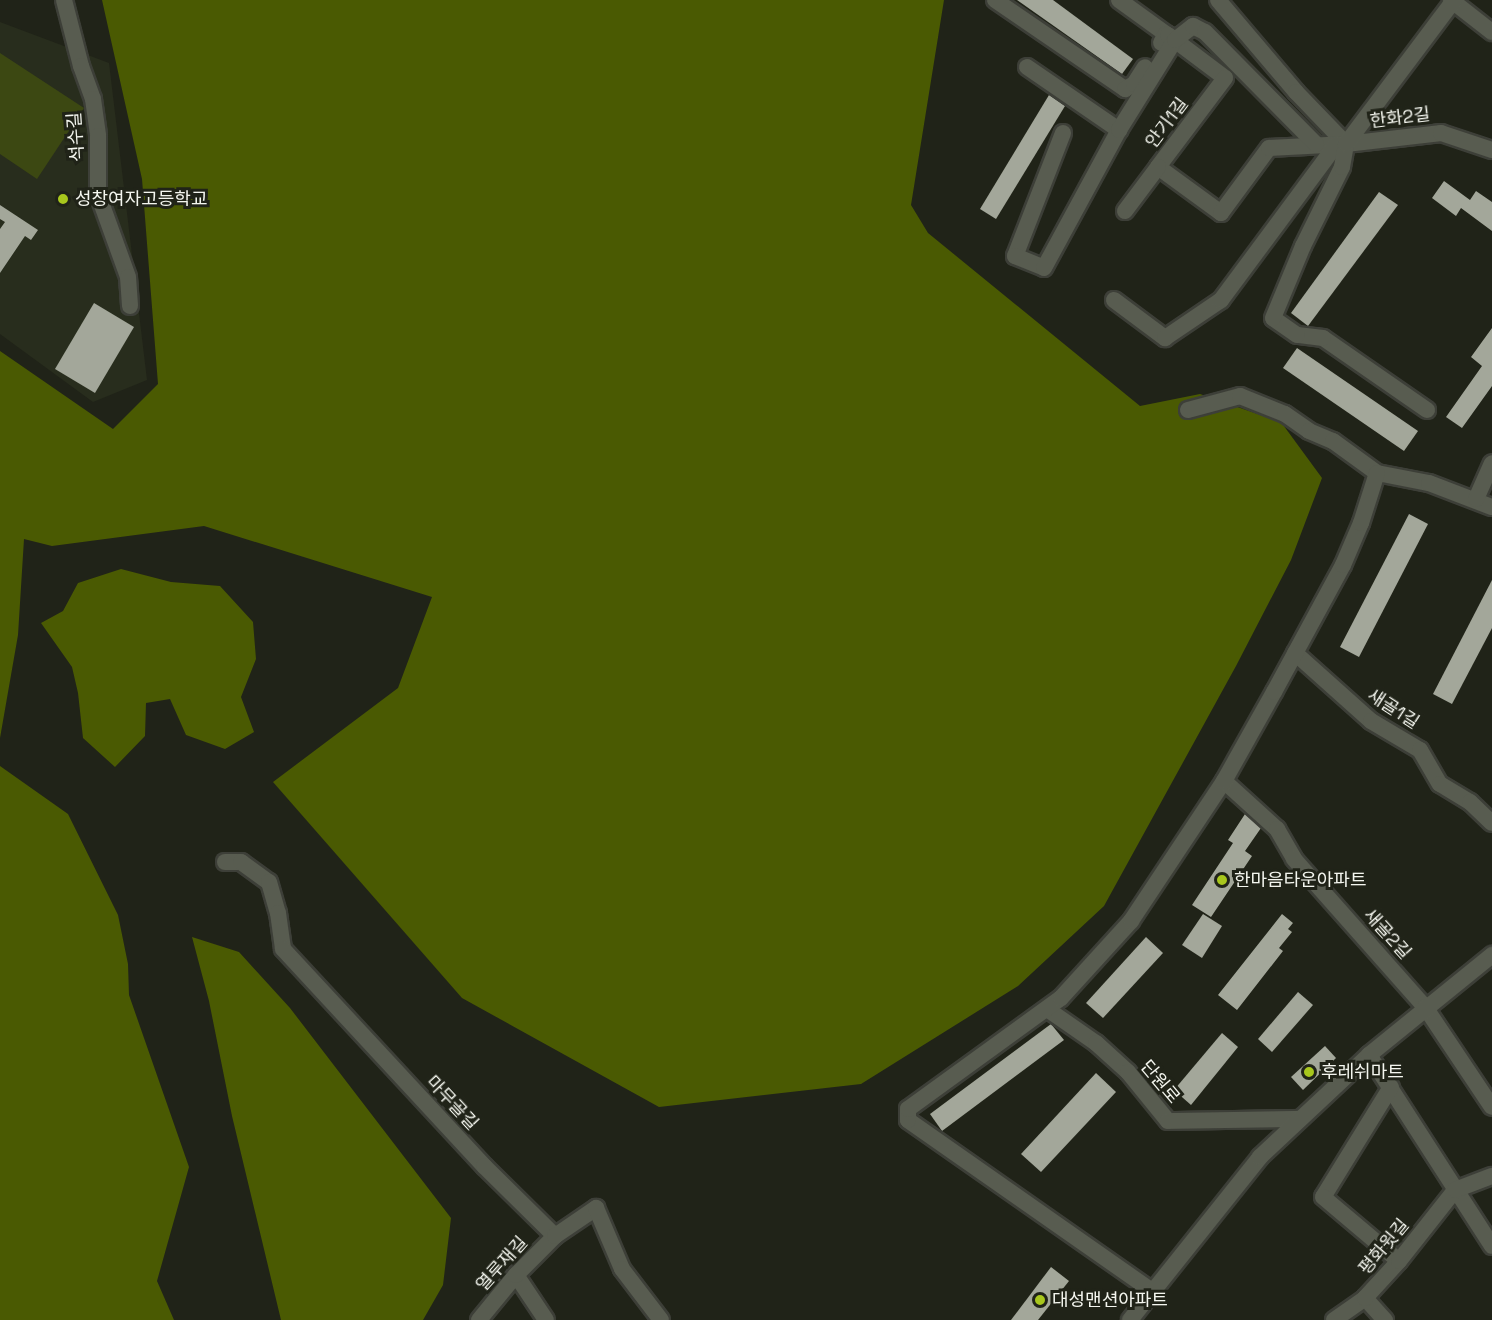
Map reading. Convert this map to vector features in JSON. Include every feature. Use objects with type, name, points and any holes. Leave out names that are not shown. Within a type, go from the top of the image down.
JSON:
[{"type":"street","name":"석수길","points":[[64,0],[81,66],[93,99],[98,136],[98,194],[128,277],[130,306]]},
{"type":"street","points":[[996,0],[1125,89],[1134,84],[1171,37],[1193,26],[1205,32],[1316,144]]},
{"type":"street","points":[[1119,0],[1171,37]]},
{"type":"street","points":[[1218,0],[1341,144],[1342,167],[1302,246],[1273,318],[1298,335],[1323,338],[1427,410]]},
{"type":"street","points":[[1114,300],[1165,338],[1221,300],[1453,0],[1492,32]]},
{"type":"street","points":[[1063,133],[1015,256],[1044,268],[1171,37]]},
{"type":"street","name":"안기1길","points":[[1171,37],[1225,78],[1158,168],[1221,213],[1269,148],[1341,144]]},
{"type":"street","points":[[1027,67],[1119,130]]},
{"type":"street","name":"한화2길","points":[[1341,144],[1441,133],[1492,150]]},
{"type":"street","points":[[1125,211],[1158,168]]},
{"type":"street","points":[[1188,411],[1239,396],[1285,414],[1309,431],[1333,441],[1377,473],[1429,483],[1492,507]]},
{"type":"street","points":[[1476,499],[1492,463]]},
{"type":"street","points":[[1152,1291],[908,1120],[908,1109],[1061,998],[1131,921],[1224,781],[1295,653],[1343,565],[1361,523],[1377,473]]},
{"type":"street","name":"새골1길","points":[[1295,653],[1371,721],[1420,750],[1440,784],[1470,802],[1492,822]]},
{"type":"street","name":"새골2길","points":[[1224,781],[1277,829],[1294,859],[1425,1007]]},
{"type":"street","name":"마무골길","points":[[225,862],[241,862],[269,882],[278,912],[282,949],[484,1166],[555,1236]]},
{"type":"street","points":[[1130,1320],[1260,1157],[1369,1055],[1425,1007],[1490,962]]},
{"type":"street","points":[[1425,1007],[1492,1107]]},
{"type":"street","name":"단원로","points":[[1047,1009],[1096,1043],[1128,1072],[1168,1121],[1300,1119]]},
{"type":"street","points":[[1369,1055],[1492,1246]]},
{"type":"street","points":[[1391,1087],[1323,1197],[1399,1261]]},
{"type":"street","name":"평화윗길","points":[[1334,1320],[1365,1298],[1399,1261],[1455,1191],[1492,1176]]},
{"type":"street","points":[[555,1236],[596,1208],[622,1269],[661,1320]]},
{"type":"street","name":"열루재길","points":[[479,1320],[516,1275],[555,1236]]},
{"type":"street","points":[[516,1275],[546,1320]]},
{"type":"street","points":[[1365,1298],[1385,1320]]},
{"type":"shaded area","name":"성창여자고등학교","points":[[0,22],[109,63],[147,380],[93,402],[0,334]]},
{"type":"green space","points":[[102,0],[944,0],[911,205],[928,233],[1140,406],[1200,394],[1281,422],[1322,478],[1291,560],[1236,666],[1104,906],[1018,986],[861,1084],[659,1107],[462,998],[273,782],[398,688],[432,597],[204,526],[52,546],[24,539],[18,635],[0,738],[0,351],[113,429],[158,384],[142,179]]},
{"type":"green space","points":[[0,53],[84,108],[37,179],[0,154]]},
{"type":"green space","points":[[121,569],[171,582],[220,586],[253,622],[256,659],[241,697],[254,732],[225,749],[186,735],[170,699],[146,703],[145,736],[115,767],[83,738],[78,693],[72,667],[41,623],[63,611],[78,583]]},
{"type":"green space","points":[[0,766],[68,814],[118,915],[128,964],[129,995],[189,1167],[157,1281],[174,1320],[0,1320]]},
{"type":"green space","points":[[192,937],[239,952],[290,1008],[451,1218],[443,1285],[423,1320],[281,1320],[232,1116],[209,1001]]},
{"type":"building","points":[[1017,0],[1053,0],[1133,59],[1122,74]]},
{"type":"building","points":[[1049,95],[1065,106],[996,219],[980,209]]},
{"type":"building","points":[[1444,181],[1470,200],[1476,191],[1492,202],[1492,231],[1461,208],[1456,216],[1432,198]]},
{"type":"building","points":[[1379,192],[1398,205],[1308,326],[1291,313]]},
{"type":"building","points":[[0,205],[38,230],[31,240],[25,236],[0,273],[0,229],[5,222],[0,219]]},
{"type":"building","points":[[94,303],[134,327],[95,393],[55,369]]},
{"type":"building","points":[[1492,328],[1492,386],[1462,428],[1446,417],[1482,366],[1471,357]]},
{"type":"building","points":[[1297,348],[1418,431],[1404,451],[1283,368]]},
{"type":"building","points":[[1409,514],[1428,524],[1359,657],[1340,647]]},
{"type":"building","points":[[1492,580],[1492,628],[1452,704],[1433,694]]},
{"type":"building","name":"한마음타운아파트","points":[[1245,814],[1261,828],[1245,851],[1252,856],[1211,917],[1192,905],[1233,843],[1228,840]]},
{"type":"building","points":[[1203,914],[1222,926],[1202,958],[1182,945]]},
{"type":"building","points":[[1282,914],[1293,923],[1288,929],[1292,932],[1279,948],[1283,951],[1237,1010],[1218,995]]},
{"type":"building","points":[[1146,937],[1163,953],[1103,1018],[1086,1003]]},
{"type":"building","points":[[1298,992],[1313,1005],[1272,1052],[1258,1039]]},
{"type":"building","points":[[1051,1024],[1064,1040],[942,1131],[930,1114]]},
{"type":"building","points":[[1222,1033],[1238,1047],[1191,1105],[1174,1090]]},
{"type":"building","name":"후레쉬마트","points":[[1325,1046],[1336,1058],[1303,1090],[1291,1077]]},
{"type":"building","points":[[1096,1073],[1116,1092],[1041,1172],[1021,1154]]},
{"type":"building","name":"대성맨션아파트","points":[[1051,1267],[1069,1281],[1038,1320],[1011,1320]]},
{"type":"place","name":"성창여자고등학교","points":[[63,199]]},
{"type":"place","name":"한마음타운아파트","points":[[1222,880]]},
{"type":"place","name":"후레쉬마트","points":[[1309,1072]]},
{"type":"place","name":"대성맨션아파트","points":[[1040,1300]]}]
